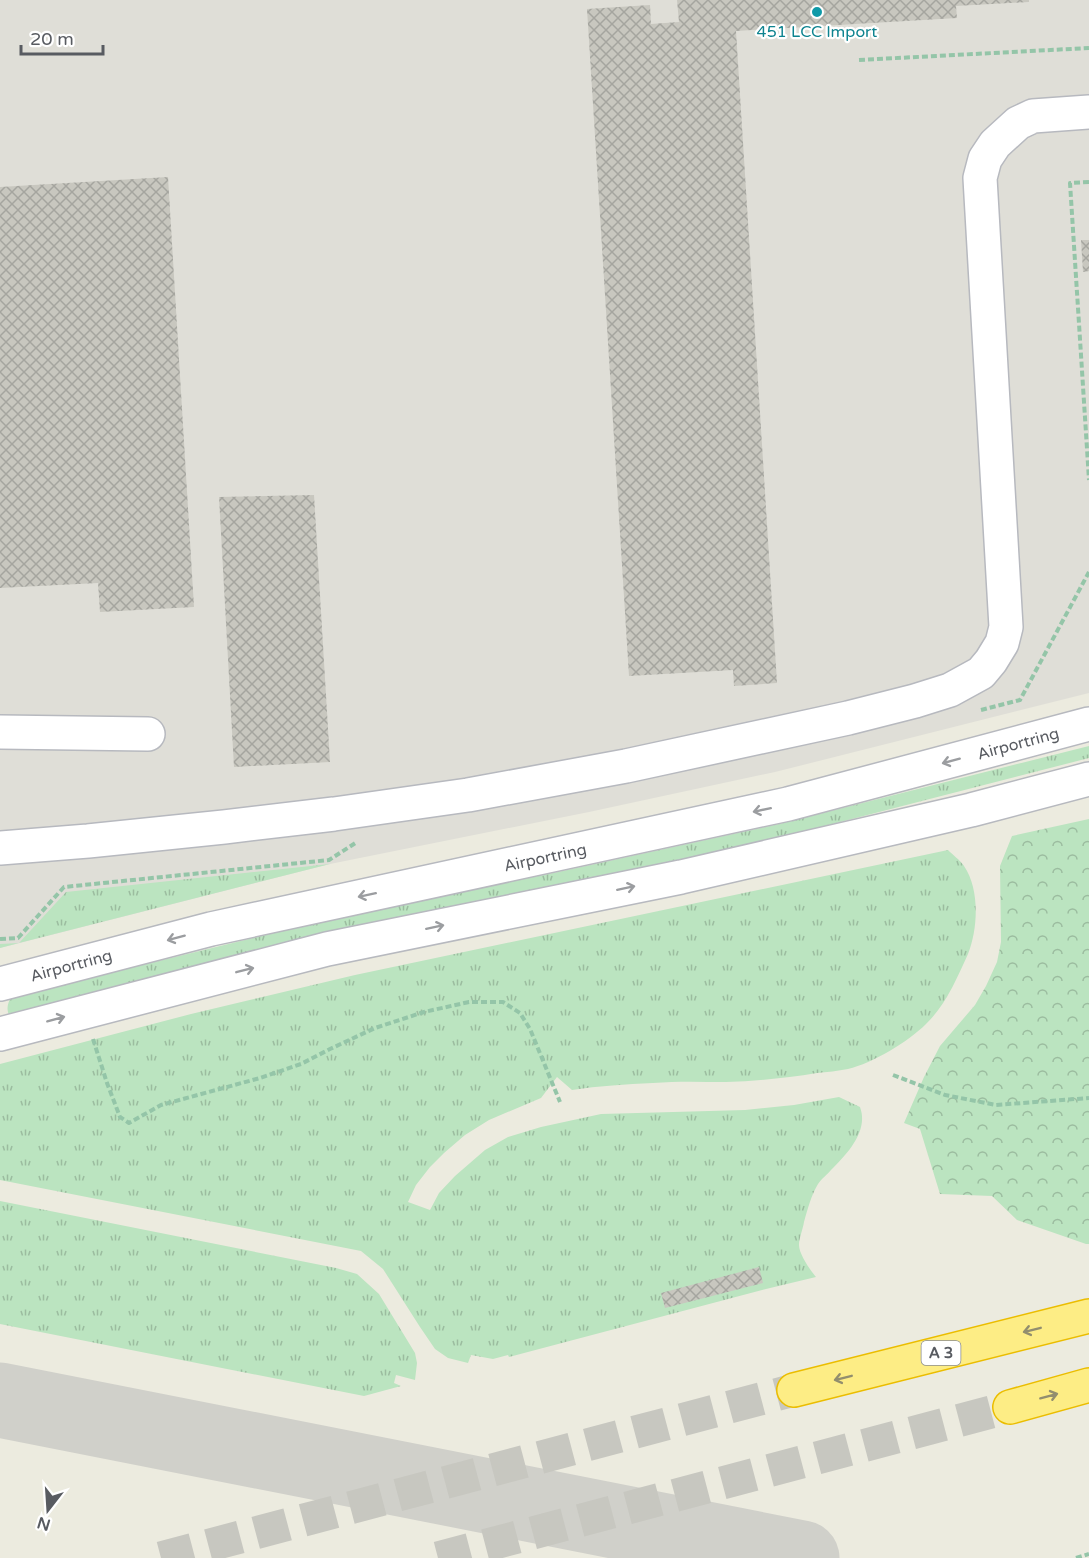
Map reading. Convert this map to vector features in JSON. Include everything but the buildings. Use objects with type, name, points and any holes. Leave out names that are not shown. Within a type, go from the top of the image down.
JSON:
[{"type":"highway","name":"A 3","points":[[794,1390],[1089,1316]]},
{"type":"highway","points":[[1010,1407],[1089,1385]]},
{"type":"street","points":[[0,848],[224,827],[468,795],[626,766],[848,718],[950,690],[981,673],[1002,643],[1006,627],[980,178],[985,159],[995,144],[1018,123],[1033,116],[1089,112]]},
{"type":"street","name":"Airportring","points":[[0,984],[211,929],[788,804],[1089,724]]},
{"type":"street","points":[[0,732],[148,734]]},
{"type":"street","points":[[0,1034],[327,949],[693,874],[971,810],[1089,779]]},
{"type":"path","points":[[860,60],[1089,48]]},
{"type":"path","points":[[1089,182],[1070,183],[1089,480]]},
{"type":"path","points":[[80,1013],[91,1034],[120,1117],[129,1123],[161,1105],[302,1064],[375,1028],[424,1012],[469,1002],[502,1002],[520,1013],[530,1029],[560,1102]]},
{"type":"path","points":[[893,1075],[945,1095],[996,1105],[1089,1098]]},
{"type":"path","points":[[1076,1558],[1089,1554]]},
{"type":"shaded area","points":[[0,0],[1089,0],[1089,693],[775,772],[330,864],[0,948]]},
{"type":"green space","points":[[1089,746],[1089,758],[782,837],[9,1015],[8,1012],[11,997],[363,911],[779,824]]},
{"type":"green space","points":[[1089,819],[1089,1244],[1086,1244],[1017,1220],[992,1196],[940,1194],[920,1129],[904,1123],[940,1046],[975,1005],[997,962],[1001,942],[1000,866],[1012,836]]},
{"type":"green space","points":[[948,850],[964,866],[973,886],[976,909],[974,933],[968,954],[945,1000],[919,1031],[900,1045],[879,1057],[848,1069],[772,1079],[633,1084],[572,1090],[557,1077],[541,1098],[489,1120],[465,1135],[430,1167],[416,1185],[408,1202],[430,1210],[439,1193],[485,1150],[508,1137],[541,1127],[601,1114],[745,1110],[839,1097],[860,1107],[862,1125],[850,1149],[818,1184],[808,1207],[799,1249],[816,1277],[509,1357],[508,1355],[493,1359],[471,1355],[468,1363],[448,1358],[435,1349],[383,1269],[361,1251],[0,1180],[0,1064],[191,1014],[355,975]]},
{"type":"green space","points":[[330,864],[19,943],[66,892]]},
{"type":"green space","points":[[19,943],[0,948],[0,944]]},
{"type":"green space","points":[[0,1201],[357,1274],[379,1294],[415,1353],[417,1363],[415,1380],[396,1375],[394,1383],[401,1386],[364,1396],[0,1324]]},
{"type":"taxiway","points":[[0,1400],[802,1558]]},
{"type":"tunnel","points":[[161,1558],[794,1390]]},
{"type":"tunnel","points":[[438,1558],[1010,1407]]},
{"type":"place","name":"451 LCC Import","points":[[817,12]]}]
